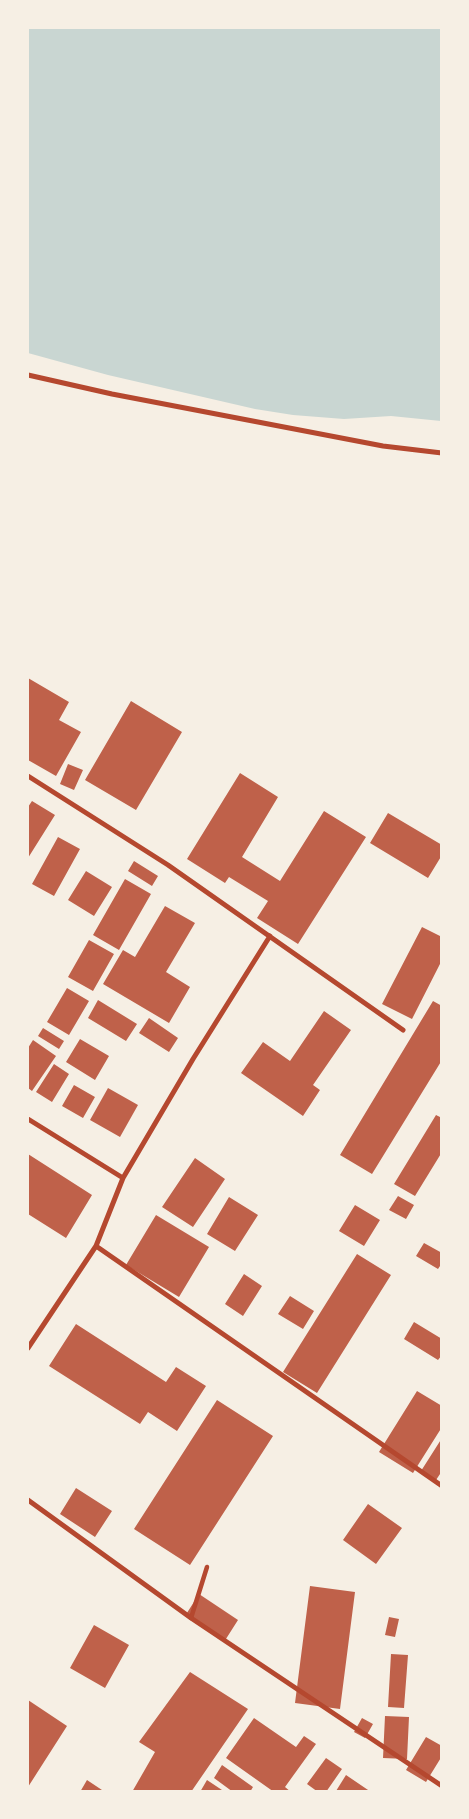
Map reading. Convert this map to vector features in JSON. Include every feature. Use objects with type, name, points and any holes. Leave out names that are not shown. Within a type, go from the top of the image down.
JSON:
[{"type":"street","points":[[28,375],[112,394],[383,446],[442,452]]},
{"type":"street","points":[[28,776],[168,865],[403,1030]]},
{"type":"street","points":[[28,1348],[96,1246],[122,1178],[270,936]]},
{"type":"street","points":[[28,1118],[122,1178]]},
{"type":"street","points":[[96,1246],[442,1486]]},
{"type":"street","points":[[28,1500],[191,1618],[442,1786]]},
{"type":"street","points":[[191,1618],[207,1567]]},
{"type":"shaded area","points":[[28,28],[441,28],[441,421],[391,416],[344,419],[293,415],[255,409],[108,375],[28,353]]},
{"type":"building","points":[[28,678],[69,702],[59,720],[81,732],[56,776],[28,760]]},
{"type":"building","points":[[131,701],[182,732],[136,810],[85,780]]},
{"type":"building","points":[[68,764],[83,770],[74,790],[60,784]]},
{"type":"building","points":[[240,773],[278,797],[242,857],[280,881],[324,811],[366,837],[298,944],[257,918],[268,901],[229,877],[225,883],[187,859]]},
{"type":"building","points":[[32,801],[55,815],[28,858],[28,807]]},
{"type":"building","points":[[388,813],[442,845],[442,855],[428,878],[370,843]]},
{"type":"building","points":[[58,837],[80,849],[54,896],[32,884]]},
{"type":"building","points":[[134,861],[158,876],[152,886],[128,871]]},
{"type":"building","points":[[86,871],[112,887],[94,916],[68,900]]},
{"type":"building","points":[[125,879],[151,894],[119,950],[93,935]]},
{"type":"building","points":[[165,906],[195,923],[166,972],[190,987],[169,1023],[103,984],[123,950],[135,957]]},
{"type":"building","points":[[422,927],[442,937],[442,960],[412,1019],[382,1004]]},
{"type":"building","points":[[89,940],[114,954],[93,991],[68,977]]},
{"type":"building","points":[[67,988],[89,1001],[69,1035],[47,1022]]},
{"type":"building","points":[[98,1000],[137,1024],[126,1041],[88,1018]]},
{"type":"building","points":[[433,1001],[442,1006],[442,1060],[372,1174],[340,1155]]},
{"type":"building","points":[[324,1011],[351,1030],[313,1085],[320,1090],[303,1116],[241,1073],[263,1042],[290,1061]]},
{"type":"building","points":[[149,1018],[178,1038],[169,1052],[139,1033]]},
{"type":"building","points":[[43,1028],[64,1041],[59,1049],[38,1036]]},
{"type":"building","points":[[80,1039],[109,1056],[95,1080],[66,1062]]},
{"type":"building","points":[[33,1040],[56,1056],[32,1091],[28,1088],[28,1048]]},
{"type":"building","points":[[54,1064],[69,1074],[52,1102],[36,1092]]},
{"type":"building","points":[[74,1085],[95,1097],[83,1118],[62,1106]]},
{"type":"building","points":[[108,1088],[138,1105],[120,1137],[90,1120]]},
{"type":"building","points":[[436,1115],[442,1118],[442,1152],[415,1196],[394,1184]]},
{"type":"building","points":[[28,1154],[92,1195],[66,1238],[28,1214]]},
{"type":"building","points":[[195,1158],[225,1179],[193,1227],[162,1207]]},
{"type":"building","points":[[398,1196],[414,1205],[406,1219],[389,1210]]},
{"type":"building","points":[[229,1197],[258,1215],[235,1251],[207,1234]]},
{"type":"building","points":[[355,1205],[380,1220],[364,1246],[339,1231]]},
{"type":"building","points":[[156,1215],[209,1247],[179,1297],[126,1265]]},
{"type":"building","points":[[424,1243],[442,1253],[442,1263],[438,1269],[416,1256]]},
{"type":"building","points":[[357,1254],[391,1275],[317,1393],[283,1372]]},
{"type":"building","points":[[244,1274],[262,1286],[243,1316],[225,1304]]},
{"type":"building","points":[[290,1296],[314,1311],[303,1329],[278,1314]]},
{"type":"building","points":[[414,1322],[442,1339],[442,1355],[438,1360],[404,1339]]},
{"type":"building","points":[[76,1324],[166,1382],[176,1367],[206,1386],[177,1431],[148,1412],[140,1424],[49,1366]]},
{"type":"building","points":[[417,1391],[442,1406],[442,1427],[413,1473],[379,1452]]},
{"type":"building","points":[[217,1400],[273,1436],[190,1565],[134,1529]]},
{"type":"building","points":[[442,1438],[442,1471],[436,1480],[421,1471]]},
{"type":"building","points":[[76,1488],[112,1511],[95,1537],[60,1514]]},
{"type":"building","points":[[368,1504],[402,1528],[376,1564],[343,1540]]},
{"type":"building","points":[[310,1586],[355,1592],[340,1709],[295,1703]]},
{"type":"building","points":[[199,1594],[238,1620],[224,1642],[185,1616]]},
{"type":"building","points":[[389,1617],[399,1619],[395,1637],[385,1635]]},
{"type":"building","points":[[94,1625],[129,1645],[105,1688],[70,1668]]},
{"type":"building","points":[[391,1654],[408,1655],[404,1708],[388,1707]]},
{"type":"building","points":[[190,1672],[248,1709],[191,1792],[132,1792],[155,1752],[139,1742]]},
{"type":"building","points":[[28,1700],[67,1726],[28,1787]]},
{"type":"building","points":[[385,1716],[409,1717],[407,1759],[383,1758]]},
{"type":"building","points":[[254,1718],[296,1747],[304,1736],[316,1744],[285,1787],[291,1792],[274,1792],[226,1758]]},
{"type":"building","points":[[362,1718],[373,1724],[365,1738],[354,1732]]},
{"type":"building","points":[[426,1737],[442,1746],[442,1756],[426,1782],[406,1770]]},
{"type":"building","points":[[326,1758],[342,1769],[326,1792],[318,1792],[307,1784]]},
{"type":"building","points":[[222,1765],[253,1787],[250,1792],[233,1792],[214,1778]]},
{"type":"building","points":[[346,1775],[371,1792],[337,1792]]},
{"type":"building","points":[[87,1780],[105,1792],[80,1792]]},
{"type":"building","points":[[207,1780],[225,1792],[200,1792]]}]
